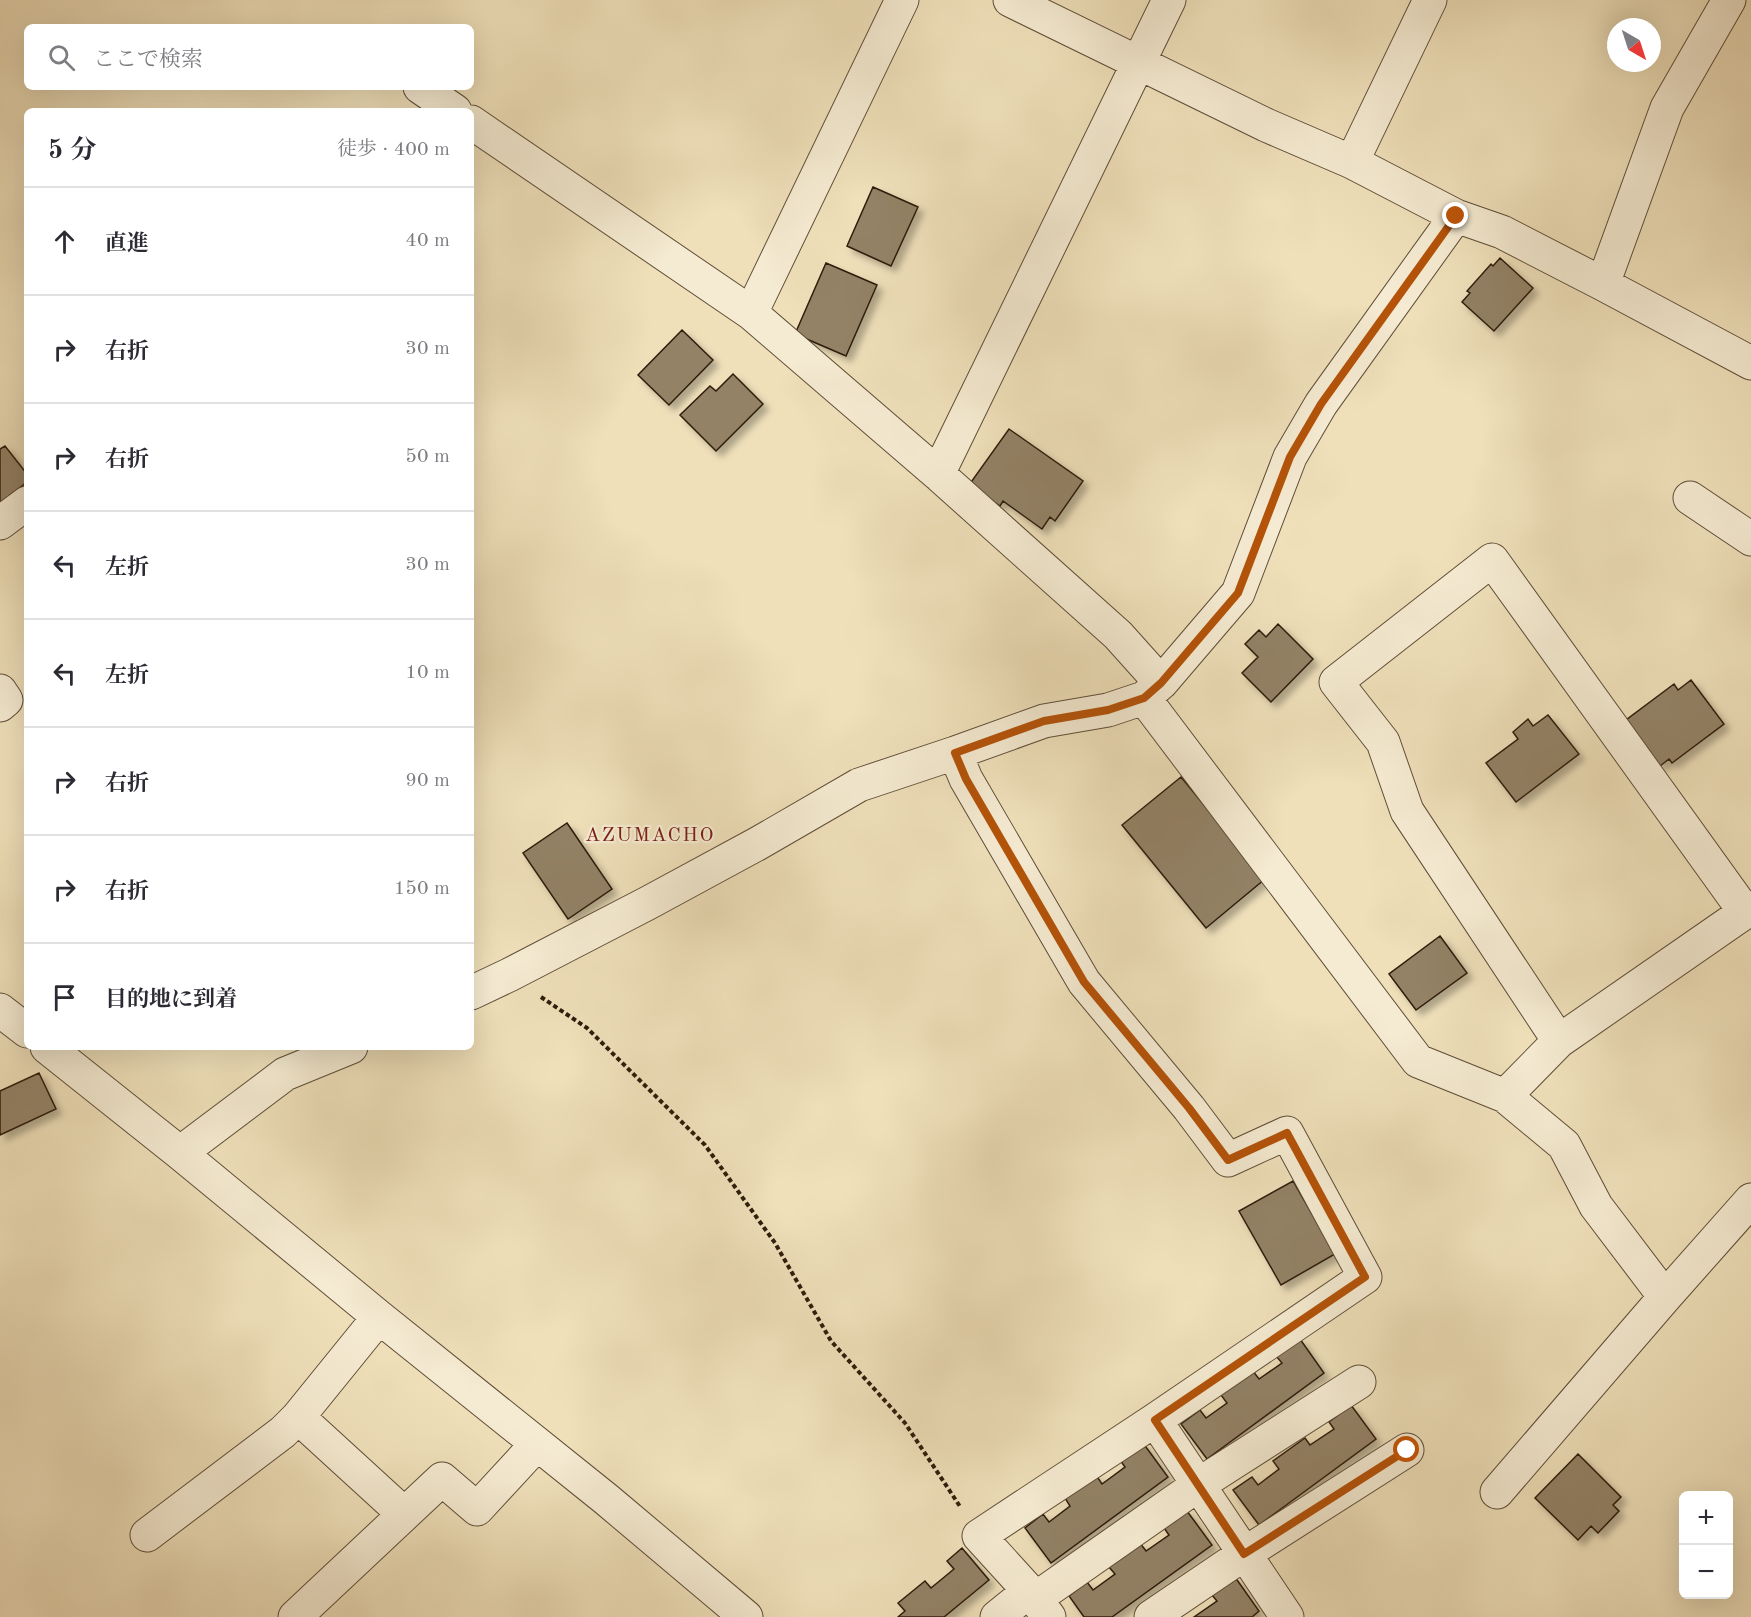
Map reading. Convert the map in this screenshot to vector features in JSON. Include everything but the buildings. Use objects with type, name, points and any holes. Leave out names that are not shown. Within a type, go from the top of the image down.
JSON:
[{"type":"street","points":[[752,313],[902,0]]},
{"type":"street","points":[[1010,0],[1266,125],[1352,162],[1456,216],[1502,232],[1751,363]]},
{"type":"street","points":[[938,474],[1169,0]]},
{"type":"street","points":[[1352,162],[1431,0]]},
{"type":"street","points":[[1603,284],[1667,108],[1729,0]]},
{"type":"street","points":[[424,90],[451,108]]},
{"type":"street","points":[[474,124],[752,313],[938,474],[1118,635],[1153,690],[1418,1061],[1505,1096],[1564,1145],[1596,1206],[1665,1297]]},
{"type":"street","points":[[474,992],[727,860],[859,785],[1044,721],[1108,710],[1153,690],[1238,593],[1290,457],[1321,404],[1456,216]]},
{"type":"street","points":[[1690,498],[1751,539]]},
{"type":"street","points":[[0,524],[24,505]]},
{"type":"street","points":[[1505,1096],[1559,1041],[1748,910],[1492,560],[1336,682],[1383,742],[1407,811],[1559,1041]]},
{"type":"street","points":[[0,692],[6,700],[0,705]]},
{"type":"street","points":[[955,753],[966,779],[1084,982],[1189,1108],[1228,1160],[1287,1133],[1365,1277],[980,1536],[1038,1602]]},
{"type":"street","points":[[0,1010],[24,1029]]},
{"type":"street","points":[[51,1050],[180,1152],[379,1317],[606,1499],[746,1617]]},
{"type":"street","points":[[180,1152],[285,1074],[344,1050]]},
{"type":"street","points":[[1497,1492],[1751,1200]]},
{"type":"street","points":[[147,1535],[283,1432],[298,1417],[379,1317]]},
{"type":"street","points":[[998,1617],[1038,1602],[1198,1485],[1359,1382]]},
{"type":"street","points":[[298,1417],[405,1514]]},
{"type":"street","points":[[1155,1420],[1287,1617]]},
{"type":"street","points":[[295,1617],[442,1479],[477,1509],[537,1444]]},
{"type":"street","points":[[1151,1617],[1244,1554],[1407,1450]]},
{"type":"path","points":[[509,975],[587,1028],[705,1145],[775,1243],[831,1341],[905,1423],[980,1536]]},
{"type":"district","name":"AZUMACHO","points":[[650,836]]},
{"type":"route","points":[[1407,1450],[1244,1554],[1155,1420],[1365,1277],[1287,1133],[1228,1160],[1189,1108],[1084,982],[966,779],[955,753],[1044,721],[1108,710],[1144,698],[1161,683],[1238,593],[1290,457],[1321,404],[1456,216]]}]
